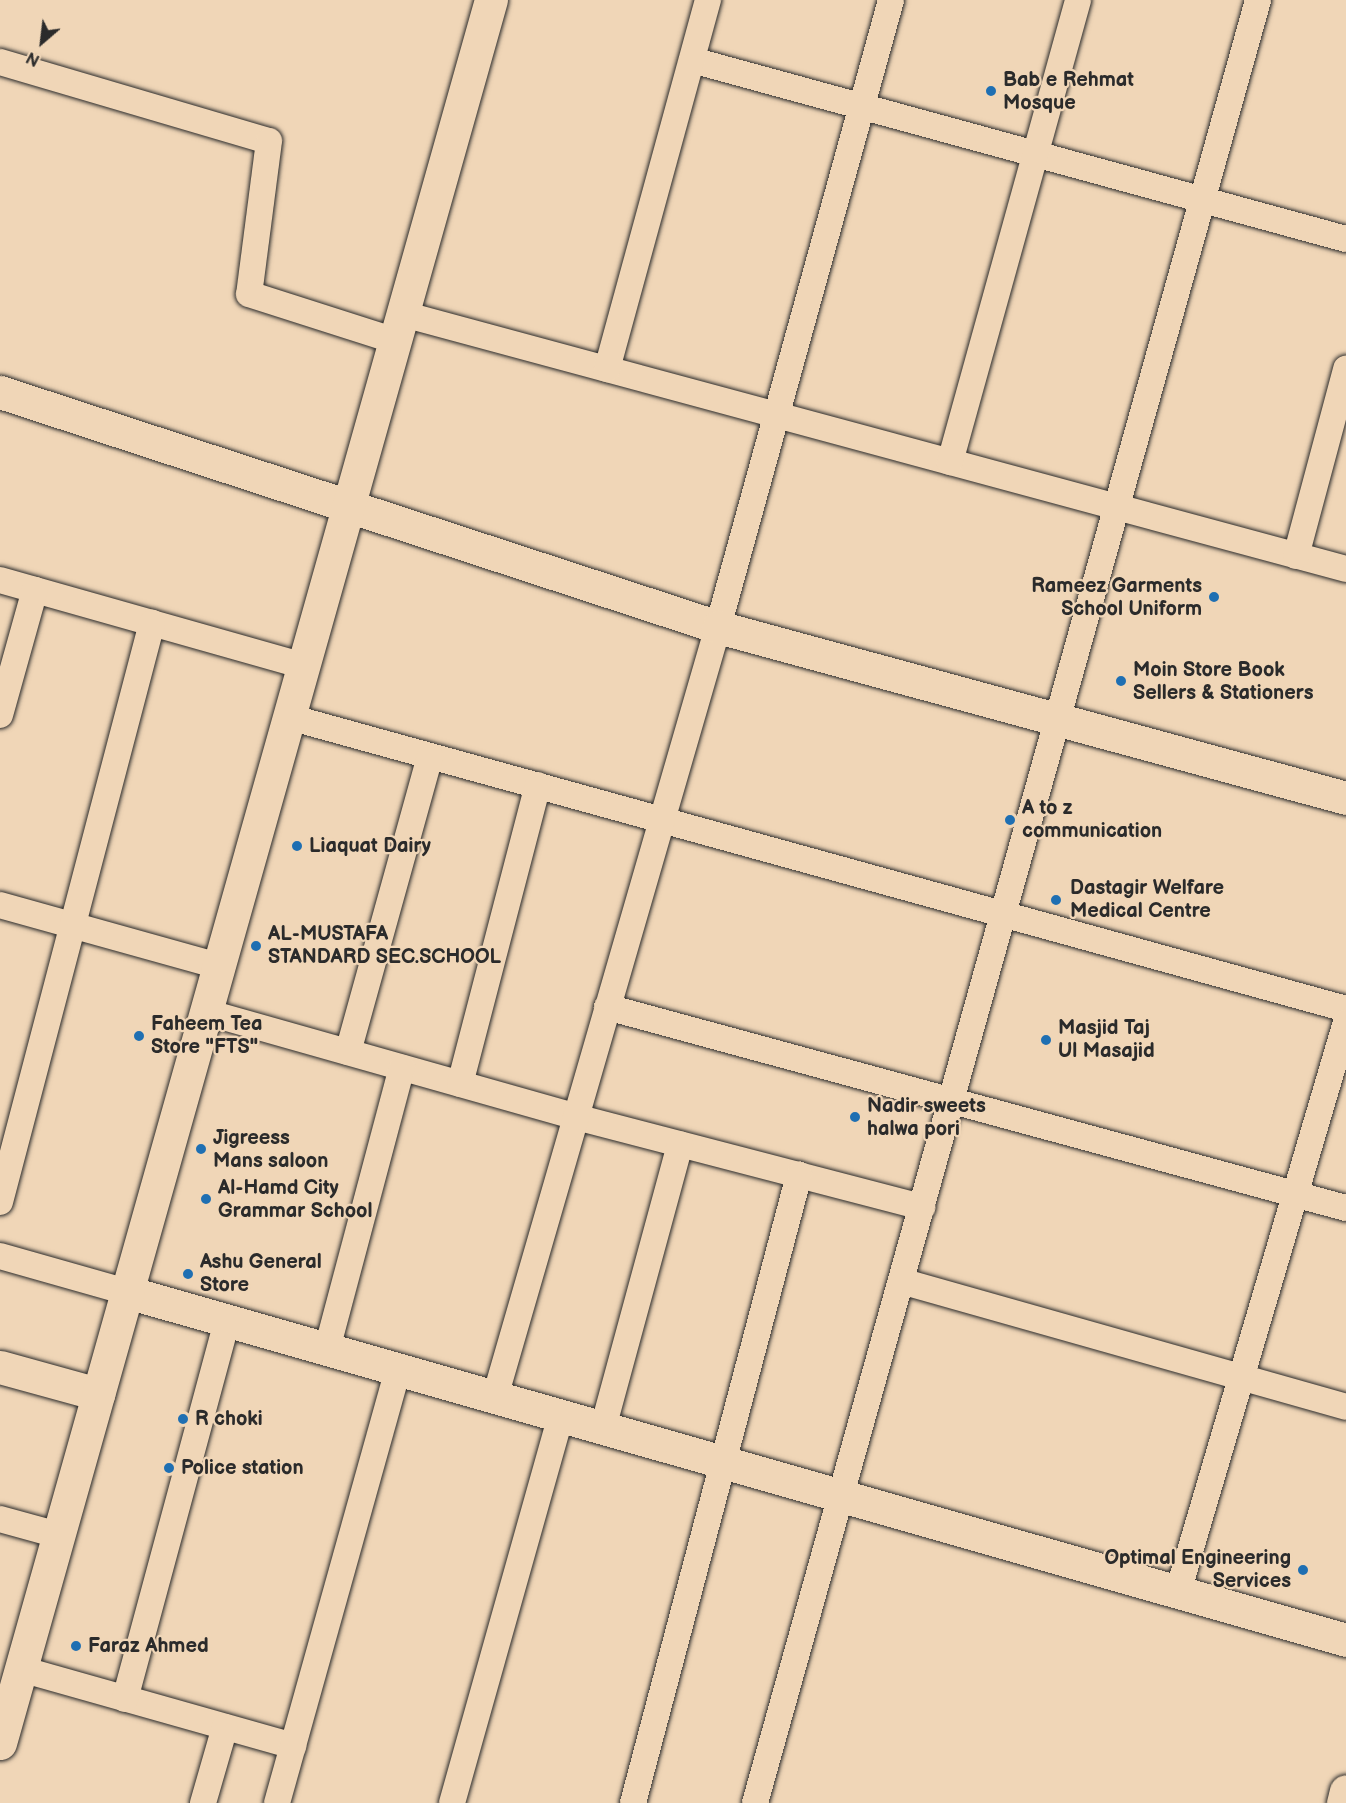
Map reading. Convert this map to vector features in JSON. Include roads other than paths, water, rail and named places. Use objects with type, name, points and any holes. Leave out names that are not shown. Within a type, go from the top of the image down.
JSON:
[{"type":"street","points":[[0,1743],[491,0]]},
{"type":"street","points":[[607,369],[708,0]]},
{"type":"street","points":[[495,1397],[718,627],[891,0]]},
{"type":"street","points":[[950,462],[1078,0]]},
{"type":"street","points":[[755,1803],[1119,508],[1258,0]]},
{"type":"street","points":[[692,60],[1035,156],[1346,239]]},
{"type":"street","points":[[0,62],[270,141],[249,294],[607,369],[1346,569]]},
{"type":"street","points":[[1296,556],[1346,369]]},
{"type":"street","points":[[0,392],[718,627],[1346,798]]},
{"type":"street","points":[[0,580],[303,666]]},
{"type":"street","points":[[0,715],[34,590]]},
{"type":"street","points":[[0,1202],[75,926],[152,623]]},
{"type":"street","points":[[289,717],[662,818],[1346,1009]]},
{"type":"street","points":[[348,1052],[430,756]]},
{"type":"street","points":[[460,1084],[538,785]]},
{"type":"street","points":[[0,905],[219,966]]},
{"type":"street","points":[[607,1007],[1346,1208]]},
{"type":"street","points":[[206,1012],[576,1117],[922,1207]]},
{"type":"street","points":[[1178,1592],[1243,1378],[1346,1022]]},
{"type":"street","points":[[327,1349],[402,1068]]},
{"type":"street","points":[[603,1428],[680,1144]]},
{"type":"street","points":[[633,1803],[799,1175]]},
{"type":"street","points":[[0,1256],[1346,1640]]},
{"type":"street","points":[[901,1281],[1346,1407]]},
{"type":"street","points":[[125,1699],[227,1321]]},
{"type":"street","points":[[0,1367],[98,1394]]},
{"type":"street","points":[[277,1803],[398,1369]]},
{"type":"street","points":[[452,1803],[561,1416]]},
{"type":"street","points":[[0,1519],[58,1535]]},
{"type":"street","points":[[21,1669],[293,1746]]},
{"type":"street","points":[[203,1803],[225,1727]]},
{"type":"street","points":[[1343,1803],[1346,1791]]},
{"type":"place","name":"Bab e Rehmat Mosque","points":[[991,91]]},
{"type":"place","name":"Rameez Garments School Uniform","points":[[1214,597]]},
{"type":"place","name":"Moin Store Book Sellers & Stationers","points":[[1121,681]]},
{"type":"place","name":"A to z communication","points":[[1010,820]]},
{"type":"place","name":"Liaquat Dairy","points":[[297,846]]},
{"type":"place","name":"Dastagir Welfare Medical Centre","points":[[1056,900]]},
{"type":"place","name":"AL-MUSTAFA STANDARD SEC.SCHOOL","points":[[256,946]]},
{"type":"place","name":"Faheem Tea Store \"FTS\"","points":[[139,1036]]},
{"type":"place","name":"Masjid Taj Ul Masajid","points":[[1046,1040]]},
{"type":"place","name":"Nadir sweets halwa pori","points":[[855,1117]]},
{"type":"place","name":"Jigreess Mans saloon","points":[[201,1149]]},
{"type":"place","name":"Al-Hamd City Grammar School","points":[[206,1199]]},
{"type":"place","name":"Ashu General Store","points":[[188,1274]]},
{"type":"place","name":"R choki","points":[[183,1419]]},
{"type":"place","name":"Police station","points":[[169,1468]]},
{"type":"place","name":"Optimal Engineering Services","points":[[1303,1570]]},
{"type":"place","name":"Faraz Ahmed","points":[[76,1646]]}]
